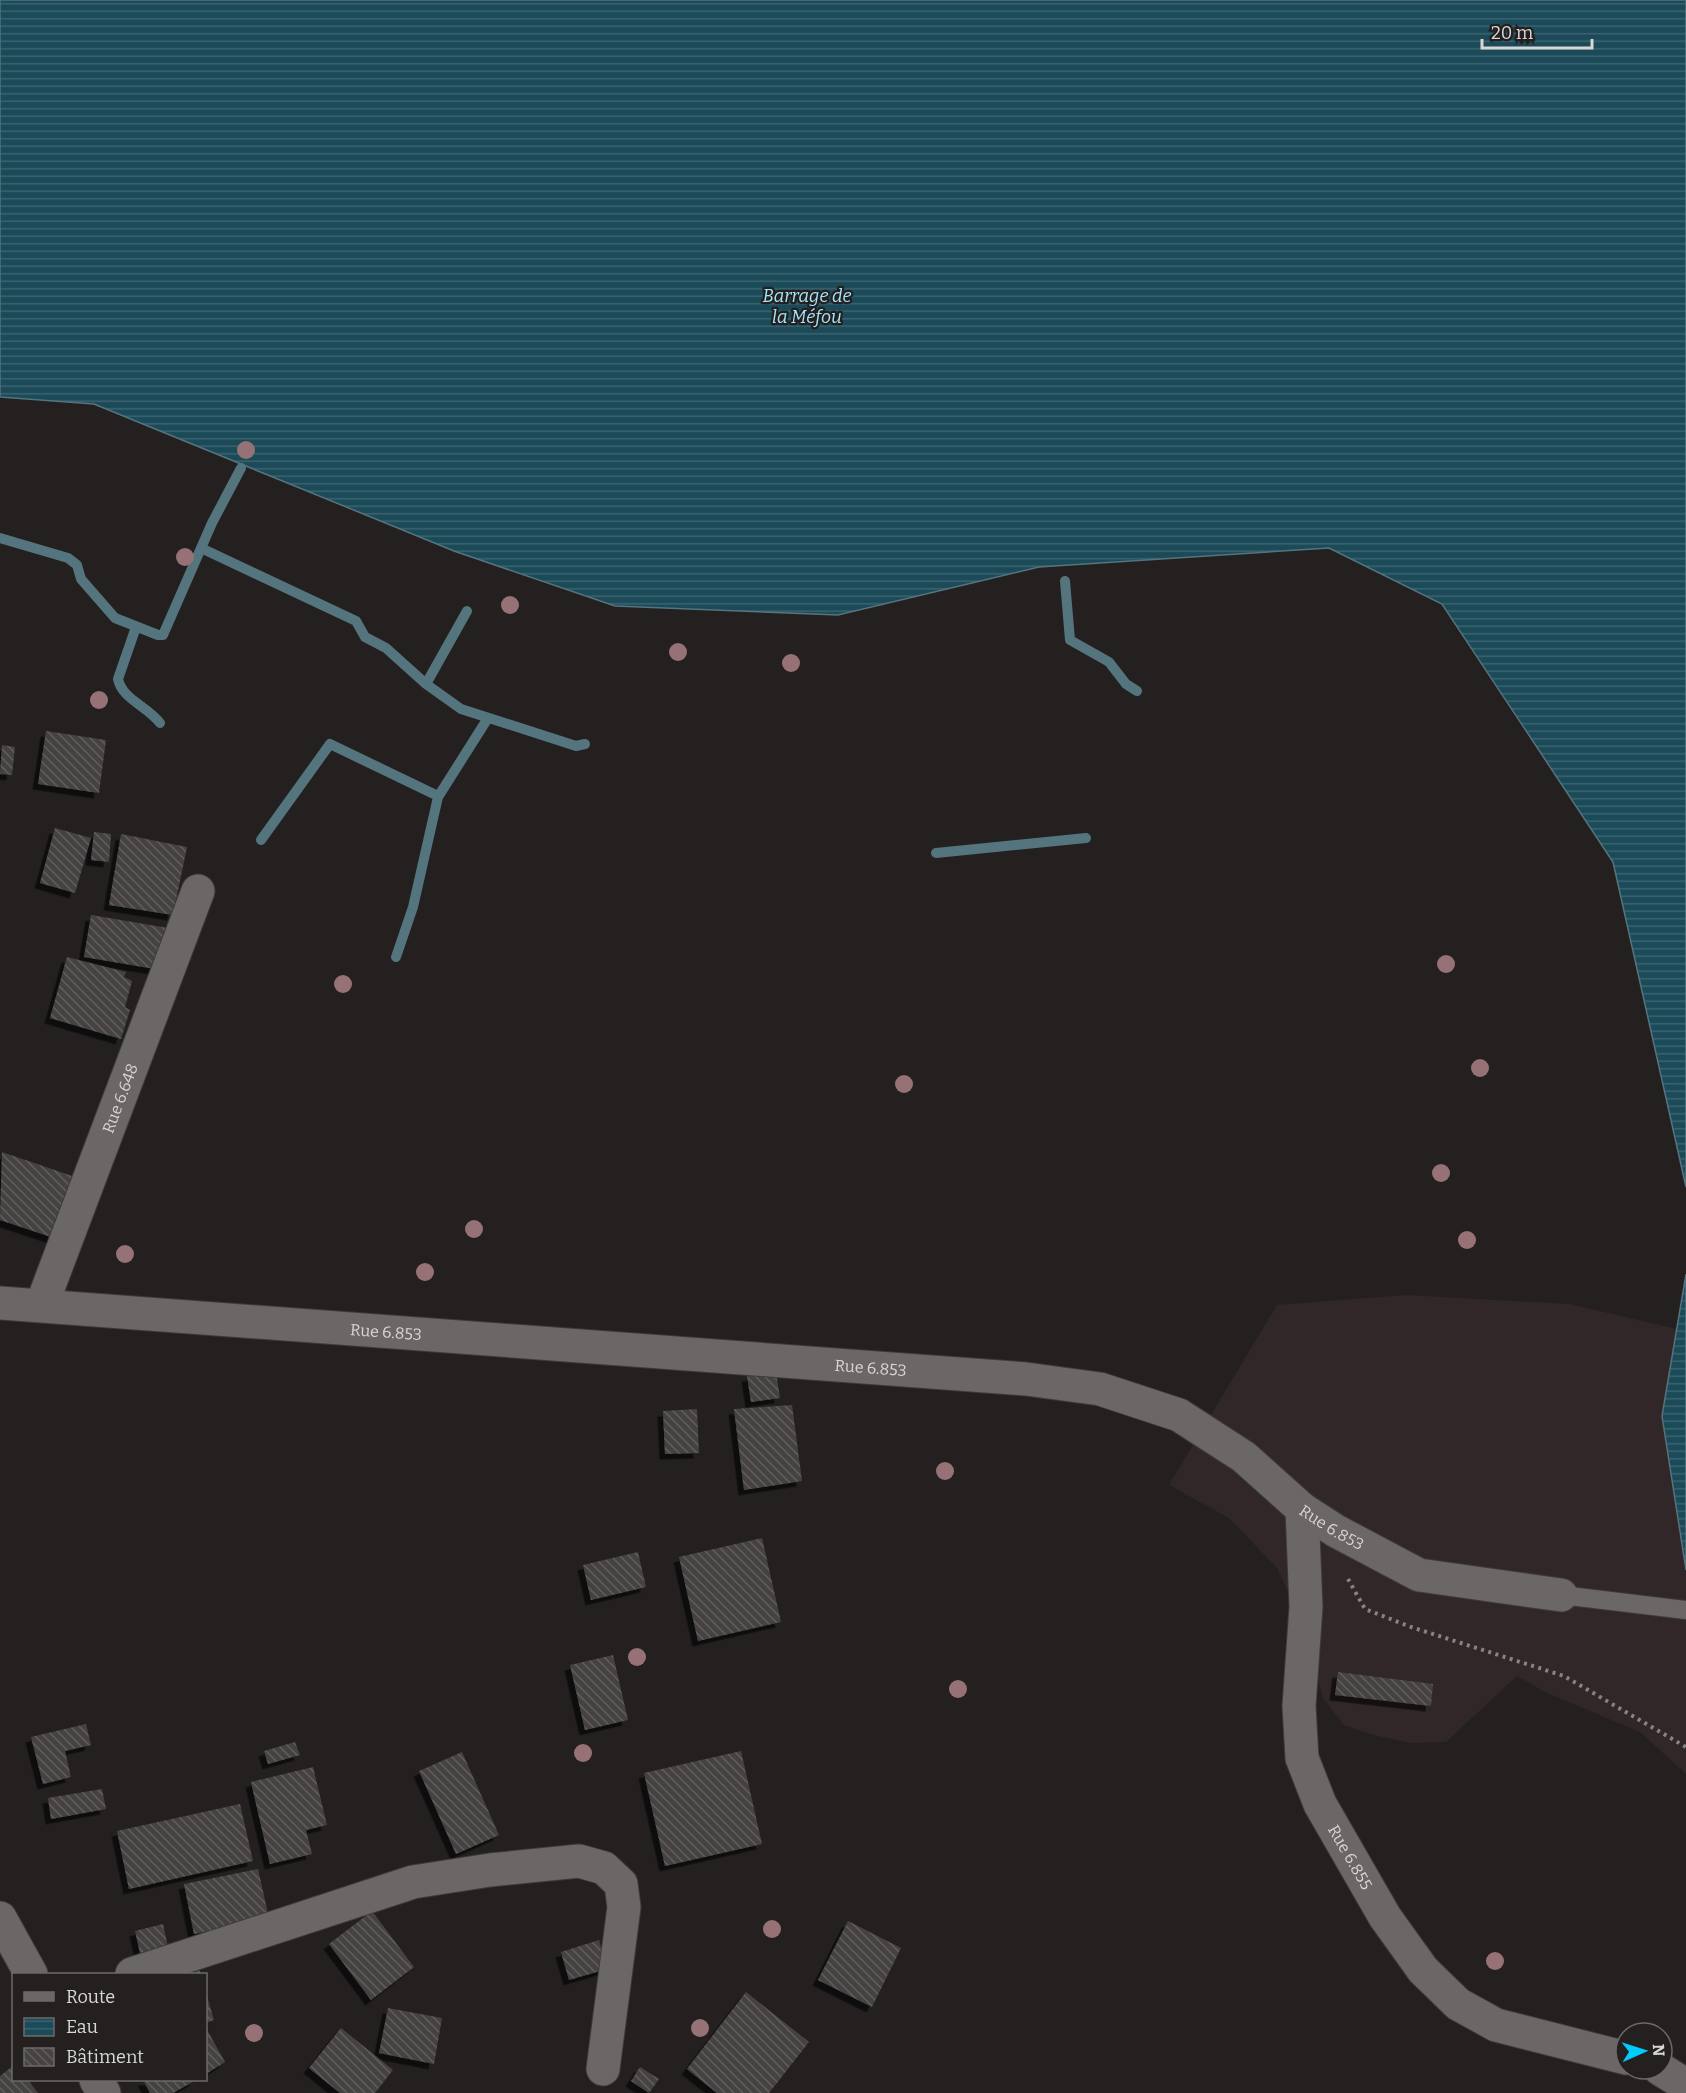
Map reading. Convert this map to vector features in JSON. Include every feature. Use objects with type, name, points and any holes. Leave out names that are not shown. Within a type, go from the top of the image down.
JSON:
[{"type":"street","name":"Rue 6.648","points":[[42,1304],[198,891]]},
{"type":"street","name":"Rue 6.853","points":[[0,1303],[42,1304],[1026,1379],[1100,1389],[1179,1415],[1244,1457],[1302,1509],[1336,1532],[1419,1575],[1561,1595]]},
{"type":"street","name":"Rue 6.855","points":[[1302,1509],[1306,1607],[1299,1706],[1302,1758],[1320,1804],[1385,1917],[1423,1970],[1458,2004],[1496,2025],[1614,2055]]},
{"type":"street","points":[[135,1973],[413,1882],[490,1870],[579,1862],[604,1868],[621,1884],[624,1907],[603,2069]]},
{"type":"street","points":[[0,1918],[30,1973]]},
{"type":"lane","name":"Rue 6.853","points":[[1561,1595],[1686,1611]]},
{"type":"path","points":[[1336,1532],[1349,1583],[1365,1609],[1411,1627],[1564,1676],[1686,1748]]},
{"type":"shaded area","points":[[1406,1295],[1569,1304],[1677,1329],[1662,1416],[1686,1570],[1686,1774],[1640,1732],[1547,1693],[1517,1676],[1446,1742],[1411,1743],[1377,1736],[1344,1725],[1323,1698],[1300,1617],[1277,1568],[1229,1518],[1169,1485],[1277,1305]]},
{"type":"water","name":"Barrage de la Méfou","points":[[0,0],[1686,0],[1686,1187],[1613,862],[1442,604],[1329,548],[1039,567],[838,615],[615,606],[454,551],[94,404],[0,397]]},
{"type":"water","points":[[1686,1274],[1686,1570],[1662,1416]]},
{"type":"building","points":[[46,731],[106,740],[99,793],[38,784]]},
{"type":"building","points":[[2,745],[15,747],[12,775],[0,774]]},
{"type":"building","points":[[55,828],[91,838],[75,893],[40,883]]},
{"type":"building","points":[[94,832],[111,834],[109,862],[91,860]]},
{"type":"building","points":[[121,834],[187,847],[173,915],[109,905]]},
{"type":"building","points":[[91,915],[168,928],[161,970],[84,957]]},
{"type":"building","points":[[67,957],[126,972],[124,977],[132,981],[125,1007],[130,1010],[121,1039],[50,1018]]},
{"type":"building","points":[[2,1152],[84,1180],[63,1241],[0,1220]]},
{"type":"building","points":[[776,1372],[780,1398],[751,1402],[747,1376]]},
{"type":"building","points":[[792,1405],[802,1481],[744,1490],[734,1409]]},
{"type":"building","points":[[697,1409],[699,1453],[665,1454],[663,1411]]},
{"type":"building","points":[[762,1538],[781,1622],[698,1641],[679,1557]]},
{"type":"building","points":[[638,1552],[646,1587],[591,1600],[583,1565]]},
{"type":"building","points":[[613,1655],[628,1720],[585,1730],[570,1665]]},
{"type":"building","points":[[1338,1672],[1433,1684],[1431,1706],[1335,1695]]},
{"type":"building","points":[[86,1724],[91,1745],[65,1751],[71,1777],[43,1784],[31,1737]]},
{"type":"building","points":[[295,1742],[300,1755],[268,1764],[264,1751]]},
{"type":"building","points":[[741,1751],[762,1844],[665,1866],[644,1773]]},
{"type":"building","points":[[462,1752],[499,1835],[456,1854],[419,1771]]},
{"type":"building","points":[[313,1767],[327,1825],[306,1830],[312,1854],[270,1864],[251,1782]]},
{"type":"building","points":[[102,1789],[106,1809],[51,1819],[48,1798]]},
{"type":"building","points":[[240,1804],[253,1861],[129,1889],[117,1831]]},
{"type":"building","points":[[258,1869],[269,1918],[194,1934],[184,1884]]},
{"type":"building","points":[[372,1911],[414,1967],[371,2000],[329,1944]]},
{"type":"building","points":[[848,1921],[901,1948],[872,2007],[818,1980]]},
{"type":"building","points":[[163,1924],[170,1956],[142,1962],[135,1931]]},
{"type":"building","points":[[599,1940],[607,1969],[569,1980],[561,1952]]},
{"type":"building","points":[[199,1969],[201,1973],[186,1973]]},
{"type":"building","points":[[746,1992],[809,2042],[769,2093],[717,2093],[687,2069]]},
{"type":"building","points":[[207,1996],[214,2020],[207,2023]]},
{"type":"building","points":[[388,2008],[442,2018],[434,2064],[379,2053]]},
{"type":"building","points":[[341,2028],[393,2070],[375,2093],[340,2093],[309,2068]]},
{"type":"building","points":[[207,2030],[225,2062],[207,2073]]},
{"type":"building","points":[[12,2067],[12,2081],[29,2081],[38,2093],[0,2093],[0,2076]]},
{"type":"building","points":[[640,2067],[659,2079],[649,2093],[631,2081]]},
{"type":"building","points":[[144,2081],[194,2081],[173,2093],[150,2093]]},
{"type":"waterway","points":[[0,538],[68,558],[77,565],[81,579],[115,618],[163,635],[212,523],[241,468]]},
{"type":"waterway","points":[[201,548],[356,621],[365,637],[386,648],[426,684],[461,709],[576,746],[585,744]]},
{"type":"waterway","points":[[1065,581],[1070,640],[1109,662],[1126,684],[1137,691]]},
{"type":"waterway","points":[[426,684],[467,611]]},
{"type":"waterway","points":[[136,627],[118,679],[124,692],[160,723]]},
{"type":"waterway","points":[[396,957],[413,907],[438,797],[488,718]]},
{"type":"waterway","points":[[261,840],[330,744],[438,796]]},
{"type":"waterway","points":[[936,853],[1086,838]]}]
